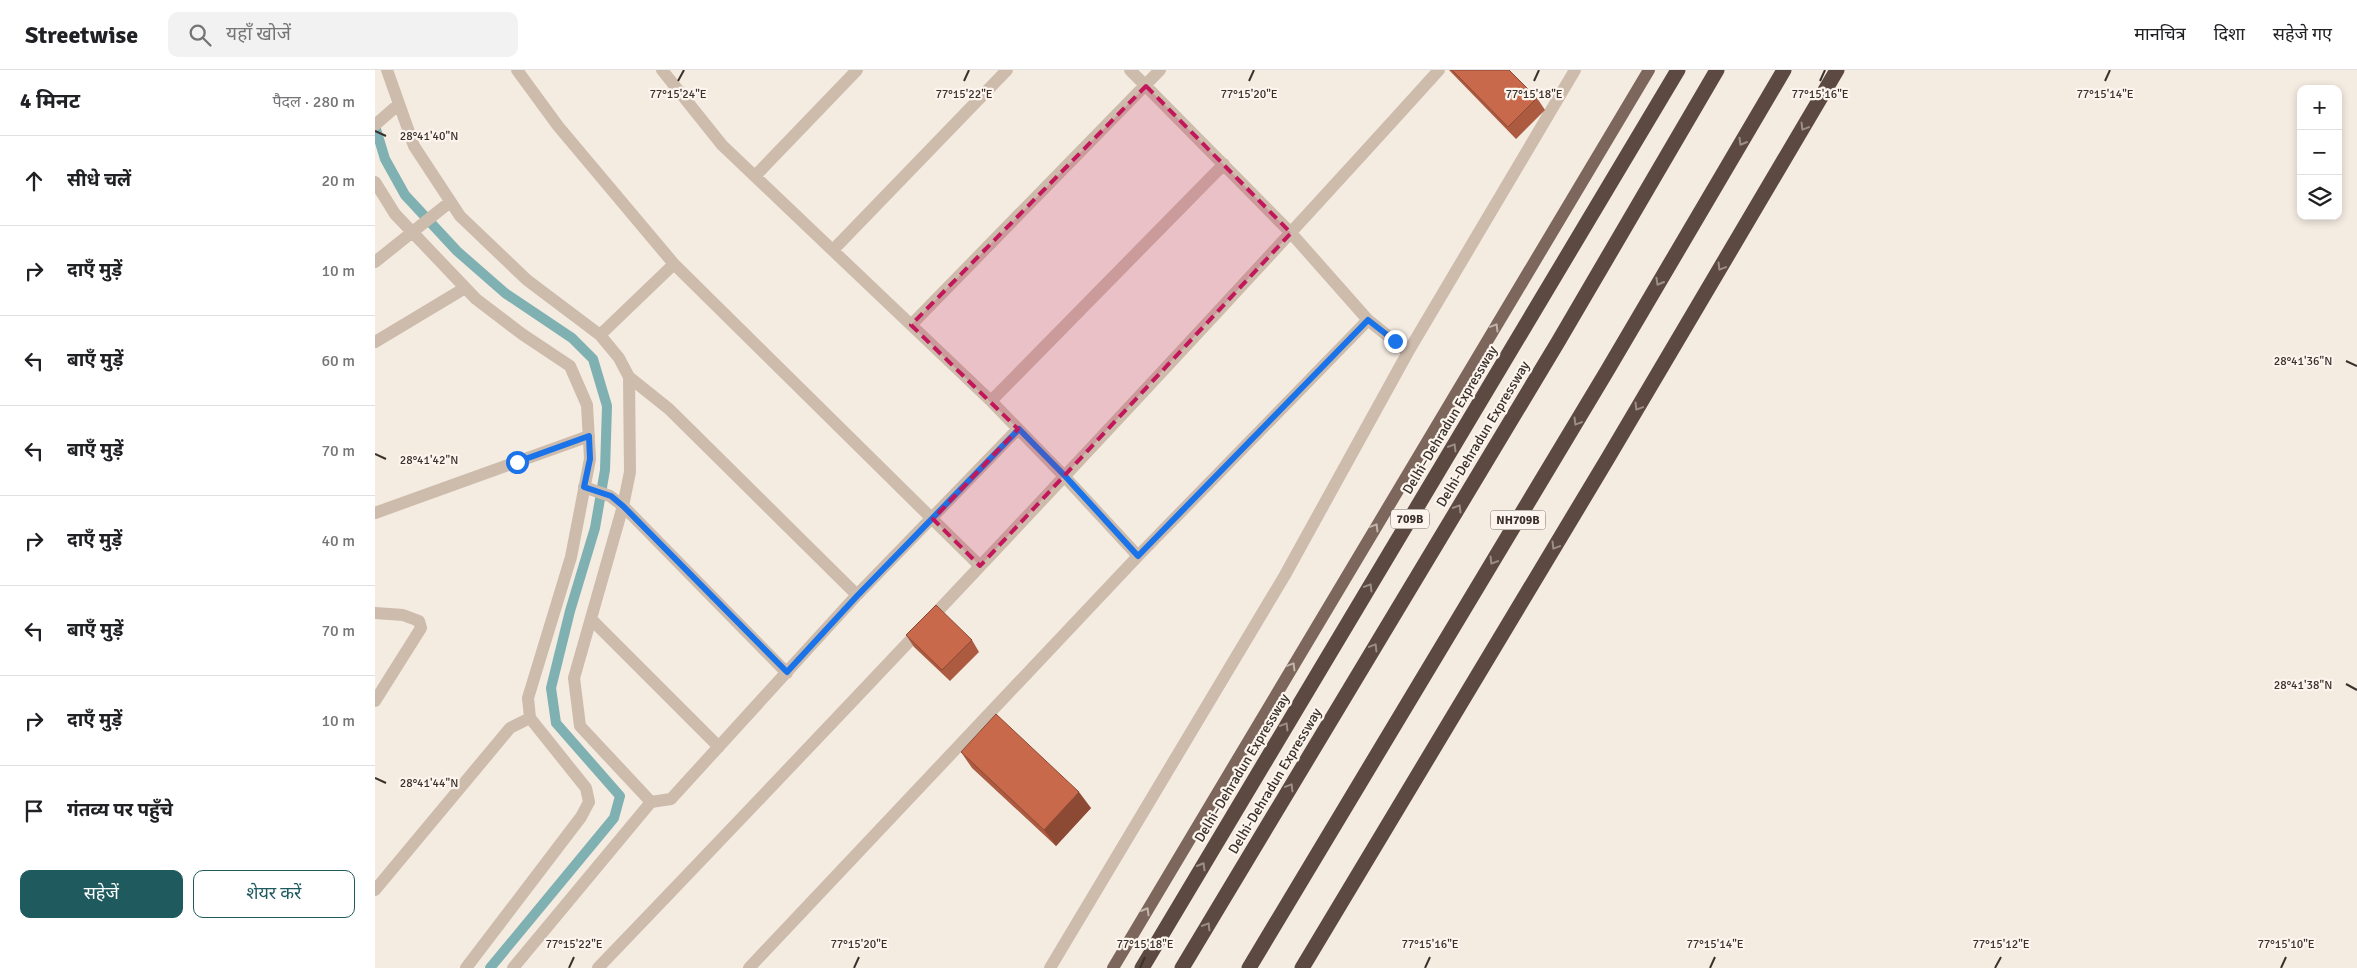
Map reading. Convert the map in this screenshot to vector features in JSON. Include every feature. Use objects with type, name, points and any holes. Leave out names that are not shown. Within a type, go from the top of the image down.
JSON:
[{"type":"highway","name":"Delhi–Dehradun Expressway","points":[[1142,968],[1678,70]]},
{"type":"highway","name":"Delhi-Dehradun Expressway","points":[[1182,968],[1557,342],[1717,70]]},
{"type":"highway","name":"NH709B","points":[[1249,968],[1602,380],[1784,70]]},
{"type":"highway","points":[[1301,968],[1603,467],[1837,70]]},
{"type":"main road","points":[[1113,968],[1649,70]]},
{"type":"street","points":[[517,70],[558,126],[674,264],[980,566]]},
{"type":"street","points":[[662,70],[722,144],[991,401],[1065,476],[1138,556]]},
{"type":"street","points":[[755,176],[857,70]]},
{"type":"street","points":[[833,250],[1007,70]]},
{"type":"street","points":[[1130,70],[1225,164],[1291,233],[1368,320],[1408,352]]},
{"type":"street","points":[[911,325],[1160,70]]},
{"type":"street","points":[[598,968],[1065,476],[1291,233],[1439,70]]},
{"type":"street","points":[[1051,968],[1285,575],[1408,352],[1575,70]]},
{"type":"street","points":[[390,72],[414,146],[460,216],[527,280],[600,335],[619,358],[629,377],[669,409],[857,596]]},
{"type":"street","points":[[375,126],[399,104]]},
{"type":"street","points":[[991,401],[1225,164]]},
{"type":"street","points":[[375,182],[395,214],[416,230],[476,299],[521,334],[570,366],[587,405],[590,459],[588,489],[571,557],[528,698],[530,718],[586,788],[589,802],[581,817],[466,968]]},
{"type":"street","points":[[375,262],[450,202]]},
{"type":"street","points":[[600,335],[674,264]]},
{"type":"street","points":[[375,342],[465,288]]},
{"type":"street","points":[[749,968],[1138,556],[1368,320]]},
{"type":"street","points":[[629,377],[630,472],[623,506],[574,678],[579,726],[651,802]]},
{"type":"street","points":[[513,968],[651,802],[671,799],[857,596],[1019,429]]},
{"type":"street","points":[[375,514],[589,436]]},
{"type":"street","points":[[588,489],[611,496],[623,506],[787,672]]},
{"type":"street","points":[[375,613],[412,617],[419,621],[421,628],[375,701]]},
{"type":"street","points":[[592,620],[719,747]]},
{"type":"street","points":[[375,890],[510,728],[530,718]]},
{"type":"highlighted area","points":[[1146,86],[1291,233],[980,566],[933,519],[1018,429],[911,325]]},
{"type":"building","points":[[1452,70],[1509,70],[1537,98],[1508,127]]},
{"type":"building","points":[[936,605],[972,640],[942,670],[906,635]]},
{"type":"building","points":[[996,714],[1079,792],[1044,830],[961,752]]},
{"type":"waterway","points":[[375,126],[385,159],[405,195],[457,251],[505,293],[572,338],[593,359],[607,406],[605,470],[595,528],[570,611],[551,688],[556,723],[620,796],[614,818],[490,968]]},
{"type":"route","points":[[517,462],[589,436],[590,459],[584,487],[611,496],[623,506],[787,672],[857,596],[1019,429],[1138,556],[1368,320],[1395,341]]}]
